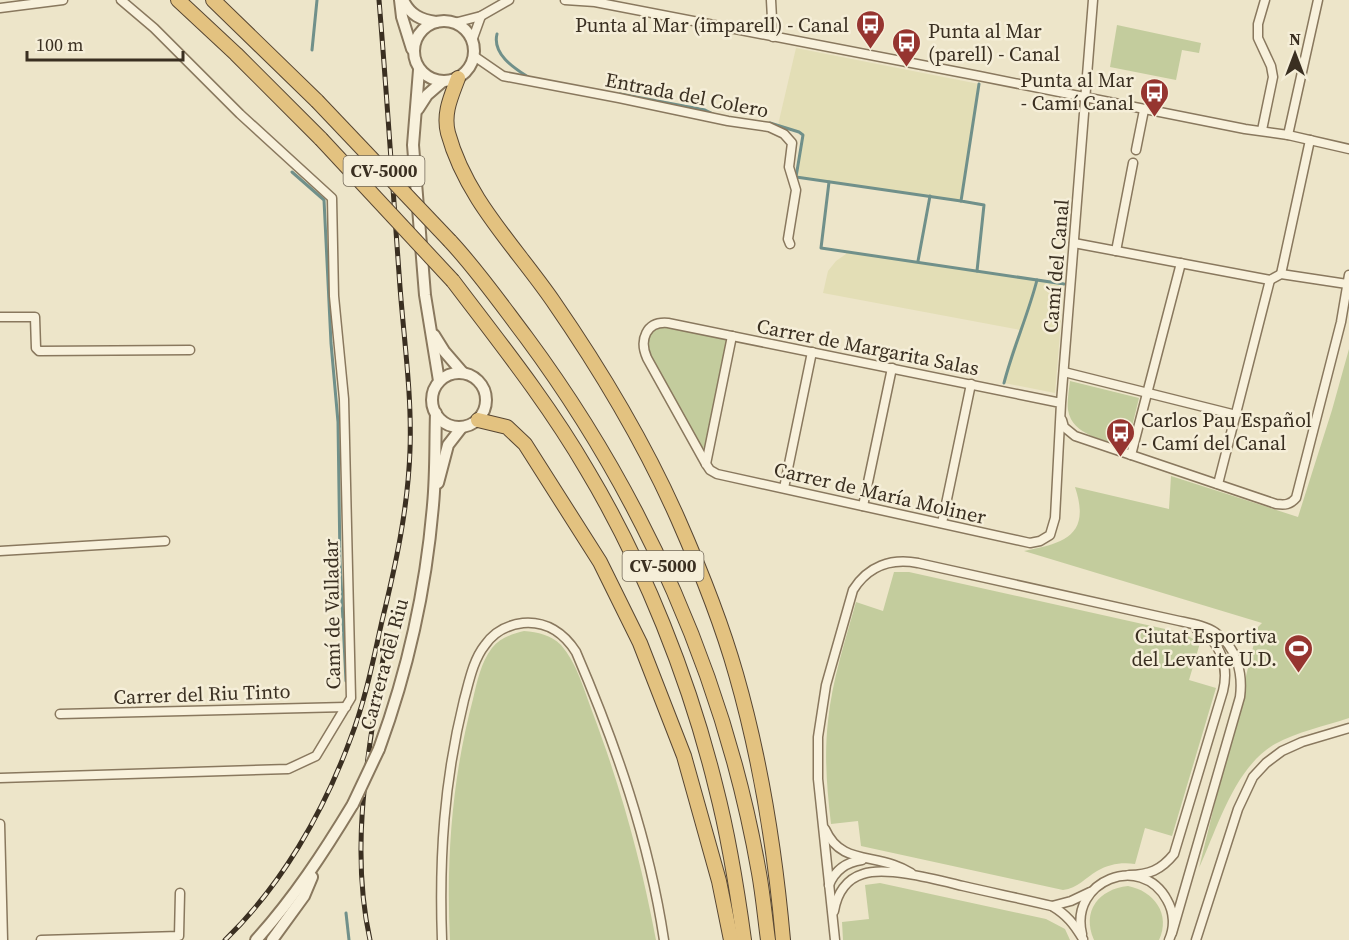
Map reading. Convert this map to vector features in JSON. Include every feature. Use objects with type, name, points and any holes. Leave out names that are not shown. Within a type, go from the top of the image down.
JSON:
[{"type":"highway","name":"CV-5000","points":[[178,0],[321,139],[453,281],[535,388],[588,470],[662,622],[692,704],[716,788],[735,878],[744,940]]},
{"type":"highway","name":"CV-5000","points":[[213,0],[317,101],[475,268],[555,376],[603,452],[646,530],[678,600],[715,696],[739,780],[760,873],[768,940]]},
{"type":"highway","points":[[458,78],[447,106],[446,118],[456,157],[467,183],[486,213],[537,278],[574,331],[632,425],[676,516],[706,586],[736,673],[760,772],[776,870],[783,940]]},
{"type":"highway","points":[[478,420],[507,427],[525,444],[600,562],[640,644],[684,756],[719,881],[731,940]]},
{"type":"street","points":[[0,8],[63,0]]},
{"type":"street","name":"Camí de Valladar","points":[[0,778],[288,769],[316,756],[351,698],[344,399],[334,296],[332,198],[240,114],[154,28],[121,0]]},
{"type":"street","points":[[401,0],[417,17],[454,23],[481,16],[509,0]]},
{"type":"street","points":[[401,0],[402,17],[419,69],[413,145],[425,296],[439,381]]},
{"type":"street","points":[[566,0],[595,2],[979,76],[1086,99],[1288,135],[1349,149]]},
{"type":"street","points":[[771,0],[772,37]]},
{"type":"street","name":"Camí del Canal","points":[[1050,535],[1056,518],[1061,406],[1093,0]]},
{"type":"street","points":[[1262,130],[1273,77],[1271,66],[1258,38],[1258,24],[1265,0]]},
{"type":"street","points":[[1288,135],[1318,0]]},
{"type":"street","points":[[472,41],[481,16]]},
{"type":"street","points":[[413,54],[417,36],[426,27],[437,22]]},
{"type":"street","points":[[416,112],[427,95],[442,82],[458,78],[469,69],[474,56],[472,41],[465,30],[454,23]]},
{"type":"street","name":"Entrada del Colero","points":[[474,56],[503,76],[769,128],[784,134],[792,143],[789,167],[796,190],[788,239],[790,244]]},
{"type":"street","points":[[419,69],[429,78],[442,82]]},
{"type":"street","points":[[1136,150],[1144,110]]},
{"type":"street","points":[[1281,274],[1310,140]]},
{"type":"street","points":[[1116,251],[1133,163]]},
{"type":"street","points":[[1061,406],[1064,427],[1075,436],[1276,504],[1291,503],[1296,498],[1335,344],[1348,280],[1281,274],[1270,280],[1074,243]]},
{"type":"street","points":[[1131,455],[1181,263]]},
{"type":"street","points":[[1218,484],[1270,280]]},
{"type":"street","points":[[0,317],[35,317],[36,348],[39,351],[190,350]]},
{"type":"street","name":"Carrer de Margarita Salas","points":[[706,464],[644,351],[644,337],[648,330],[658,323],[668,323],[971,384],[1061,406]]},
{"type":"street","points":[[432,330],[444,351],[463,373],[477,379],[485,391],[486,406],[478,420],[462,427],[447,424],[436,413],[433,407],[433,393],[439,381],[450,374],[463,373]]},
{"type":"street","points":[[706,464],[732,336]]},
{"type":"street","points":[[784,488],[812,352]]},
{"type":"street","points":[[863,506],[892,368]]},
{"type":"street","points":[[1064,372],[1236,415]]},
{"type":"street","points":[[942,523],[971,384]]},
{"type":"street","name":"Carrera del Riu","points":[[256,940],[286,905],[321,857],[352,804],[379,749],[399,692],[422,592],[433,504],[436,413]]},
{"type":"street","name":"Carrera del Riu","points":[[433,504],[448,445],[462,427]]},
{"type":"street","name":"Carrer de María Moliner","points":[[706,464],[717,474],[1030,543],[1040,541],[1050,535]]},
{"type":"street","points":[[0,551],[165,541]]},
{"type":"street","points":[[835,940],[818,779],[820,713],[849,600],[858,581],[883,564],[907,561],[1207,628],[1223,639],[1234,653],[1241,689],[1170,936]]},
{"type":"street","points":[[1083,939],[1080,914],[1090,892],[1101,882],[1115,876],[1152,873],[1174,854],[1225,685],[1225,664],[1214,641],[1203,632],[1175,620]]},
{"type":"street","points":[[442,940],[440,865],[444,805],[454,742],[466,694],[478,655],[484,645],[501,629],[525,623],[537,623],[555,629],[564,636],[576,652],[621,764],[659,906],[664,940]]},
{"type":"street","name":"Carrer del Riu Tinto","points":[[60,714],[346,707]]},
{"type":"street","points":[[1196,940],[1239,809],[1253,777],[1282,751],[1302,742],[1349,729]]},
{"type":"street","points":[[822,823],[831,841],[842,852],[895,865],[920,876]]},
{"type":"street","points":[[0,824],[3,940]]},
{"type":"street","points":[[272,940],[304,896],[321,857]]},
{"type":"street","points":[[829,887],[835,874],[841,868],[855,861],[872,859]]},
{"type":"street","points":[[832,921],[839,894],[855,878],[872,872],[920,876],[1052,906],[1065,913],[1073,921],[1083,939]]},
{"type":"street","points":[[1129,875],[1155,884],[1164,894],[1171,906],[1173,919],[1170,936]]},
{"type":"street","points":[[1052,906],[1071,901],[1090,892]]},
{"type":"street","points":[[41,940],[179,936],[180,893]]},
{"type":"shaded area","points":[[796,48],[979,84],[961,201],[796,177],[803,135],[778,125]]},
{"type":"shaded area","points":[[846,251],[1064,284],[1055,393],[1004,383],[1011,352],[1020,330],[823,293],[828,271],[846,254]]},
{"type":"green space","points":[[1117,25],[1201,43],[1199,53],[1182,50],[1176,80],[1110,67]]},
{"type":"green space","points":[[663,326],[725,338],[727,345],[705,448],[700,447],[648,350],[650,335]]},
{"type":"green space","points":[[1349,349],[1349,718],[1292,736],[1275,744],[1248,768],[1229,800],[1199,868],[1258,627],[1262,623],[1024,551],[1052,544],[1071,534],[1080,516],[1075,487],[1169,509],[1171,476],[1298,517]]},
{"type":"green space","points":[[1070,381],[1139,398],[1127,447],[1091,436],[1076,426],[1068,410]]},
{"type":"green space","points":[[894,572],[909,572],[1183,633],[1200,643],[1189,680],[1216,688],[1172,836],[1145,828],[1135,864],[1120,863],[1106,867],[1077,885],[1063,890],[861,846],[858,821],[831,824],[826,747],[830,706],[839,661],[856,602],[883,611]]},
{"type":"green space","points":[[524,631],[544,635],[561,645],[580,677],[629,824],[656,940],[450,940],[449,879],[452,819],[466,729],[478,679],[488,654],[502,639]]},
{"type":"green space","points":[[880,883],[1046,919],[1065,929],[1070,940],[843,940],[842,922],[869,919],[865,885]]},
{"type":"green space","points":[[1128,886],[1146,893],[1158,905],[1163,921],[1159,940],[1094,940],[1090,920],[1095,903],[1109,892]]},
{"type":"waterway","points":[[312,50],[317,0]]},
{"type":"waterway","points":[[497,34],[498,48],[505,60],[528,77]]},
{"type":"waterway","points":[[977,271],[984,205],[961,201],[979,84]]},
{"type":"waterway","points":[[620,94],[705,110],[713,114]]},
{"type":"waterway","points":[[770,123],[803,135],[796,177],[961,201]]},
{"type":"waterway","points":[[292,172],[324,200],[331,343],[338,422],[340,561],[346,681]]},
{"type":"waterway","points":[[829,182],[821,248],[1064,284]]},
{"type":"waterway","points":[[918,261],[930,196]]},
{"type":"waterway","points":[[1004,383],[1037,280]]},
{"type":"waterway","points":[[346,913],[349,940]]},
{"type":"railway","points":[[225,940],[245,919],[282,872],[313,821],[339,767],[355,726],[372,666],[400,536],[409,472],[410,409],[379,0]]},
{"type":"railway","points":[[370,940],[361,865],[361,827],[369,752],[386,640]]},
{"type":"place","name":"Punta al Mar (imparell) - Canal","points":[[870,50]]},
{"type":"place","name":"Punta al Mar (parell) - Canal","points":[[907,68]]},
{"type":"place","name":"Punta al Mar - Camí Canal","points":[[1155,118]]},
{"type":"place","name":"Carlos Pau Español - Camí del Canal","points":[[1120,458]]},
{"type":"place","name":"Ciutat Esportiva del Levante U.D.","points":[[1298,674]]}]
